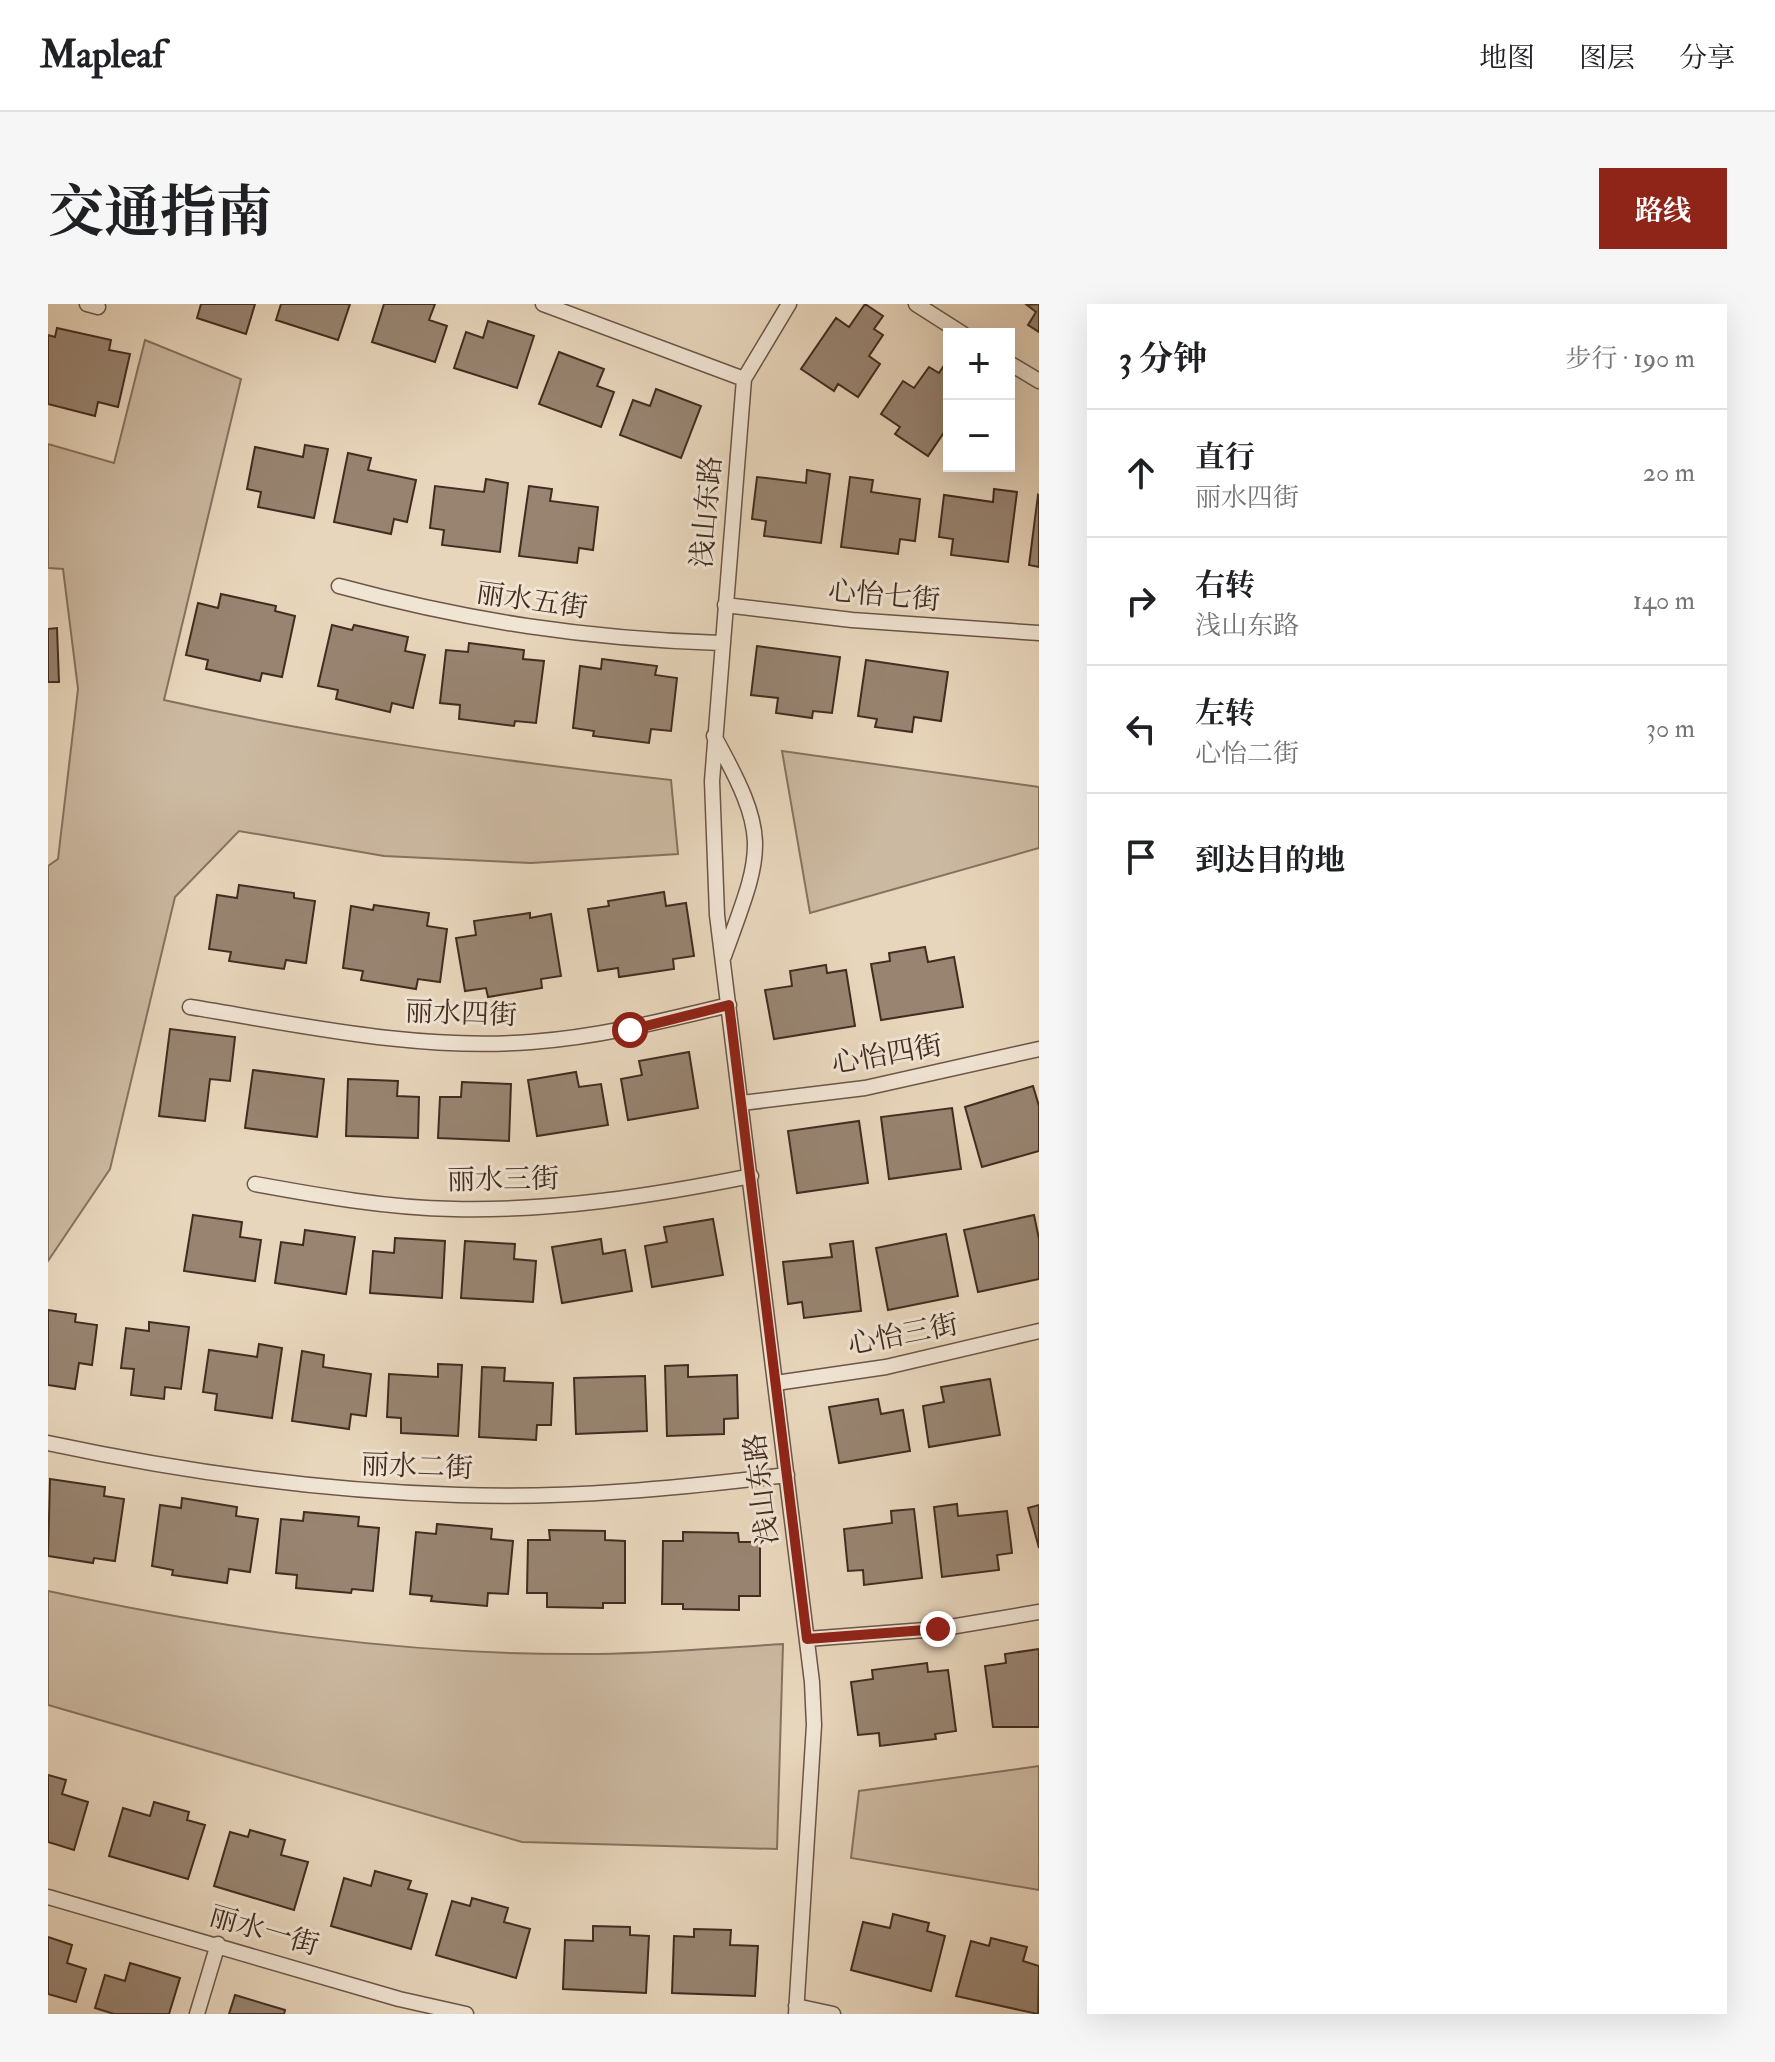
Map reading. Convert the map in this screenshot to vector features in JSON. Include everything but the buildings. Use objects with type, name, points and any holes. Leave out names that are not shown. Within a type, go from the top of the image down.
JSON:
[{"type":"lane","points":[[543,304],[744,379]]},
{"type":"lane","name":"浅山东路","points":[[789,304],[744,379],[714,736],[711,825],[723,960],[807,1639],[814,1725],[796,2010]]},
{"type":"lane","points":[[916,304],[954,328]]},
{"type":"lane","points":[[1015,367],[1039,381]]},
{"type":"lane","name":"丽水五街","points":[[339,586],[490,623],[582,635],[721,643]]},
{"type":"lane","name":"心怡七街","points":[[725,605],[852,620],[1039,633]]},
{"type":"lane","name":"浅山东路","points":[[714,736],[747,797],[757,842],[752,877],[723,960]]},
{"type":"lane","name":"丽水四街","points":[[190,1007],[427,1042],[529,1042],[630,1030],[729,1005]]},
{"type":"lane","name":"心怡四街","points":[[742,1103],[865,1088],[1039,1049]]},
{"type":"lane","name":"丽水三街","points":[[255,1184],[354,1201],[468,1209],[553,1207],[653,1196],[751,1176]]},
{"type":"lane","name":"心怡三街","points":[[776,1383],[886,1367],[1039,1331]]},
{"type":"lane","name":"丽水二街","points":[[48,1443],[244,1479],[353,1490],[461,1496],[663,1489],[787,1475]]},
{"type":"lane","points":[[807,1639],[938,1629],[1039,1612]]},
{"type":"lane","name":"丽水一街","points":[[48,1897],[399,1999],[466,2014]]},
{"type":"lane","points":[[197,2014],[218,1944]]},
{"type":"lane","points":[[796,2010],[833,2014]]},
{"type":"shaded area","points":[[145,340],[241,379],[164,700],[290,726],[417,747],[671,780],[678,854],[531,863],[384,856],[239,831],[175,897],[110,1169],[48,1261],[48,866],[58,859],[78,689],[63,569],[48,568],[48,444],[114,463]]},
{"type":"shaded area","points":[[782,751],[1039,787],[1039,848],[810,913]]},
{"type":"shaded area","points":[[48,1591],[247,1628],[448,1650],[608,1654],[783,1644],[777,1849],[522,1842],[48,1705]]},
{"type":"shaded area","points":[[1039,1766],[1039,1890],[851,1858],[859,1791]]},
{"type":"route","points":[[630,1030],[729,1005],[807,1639],[938,1629]]}]
